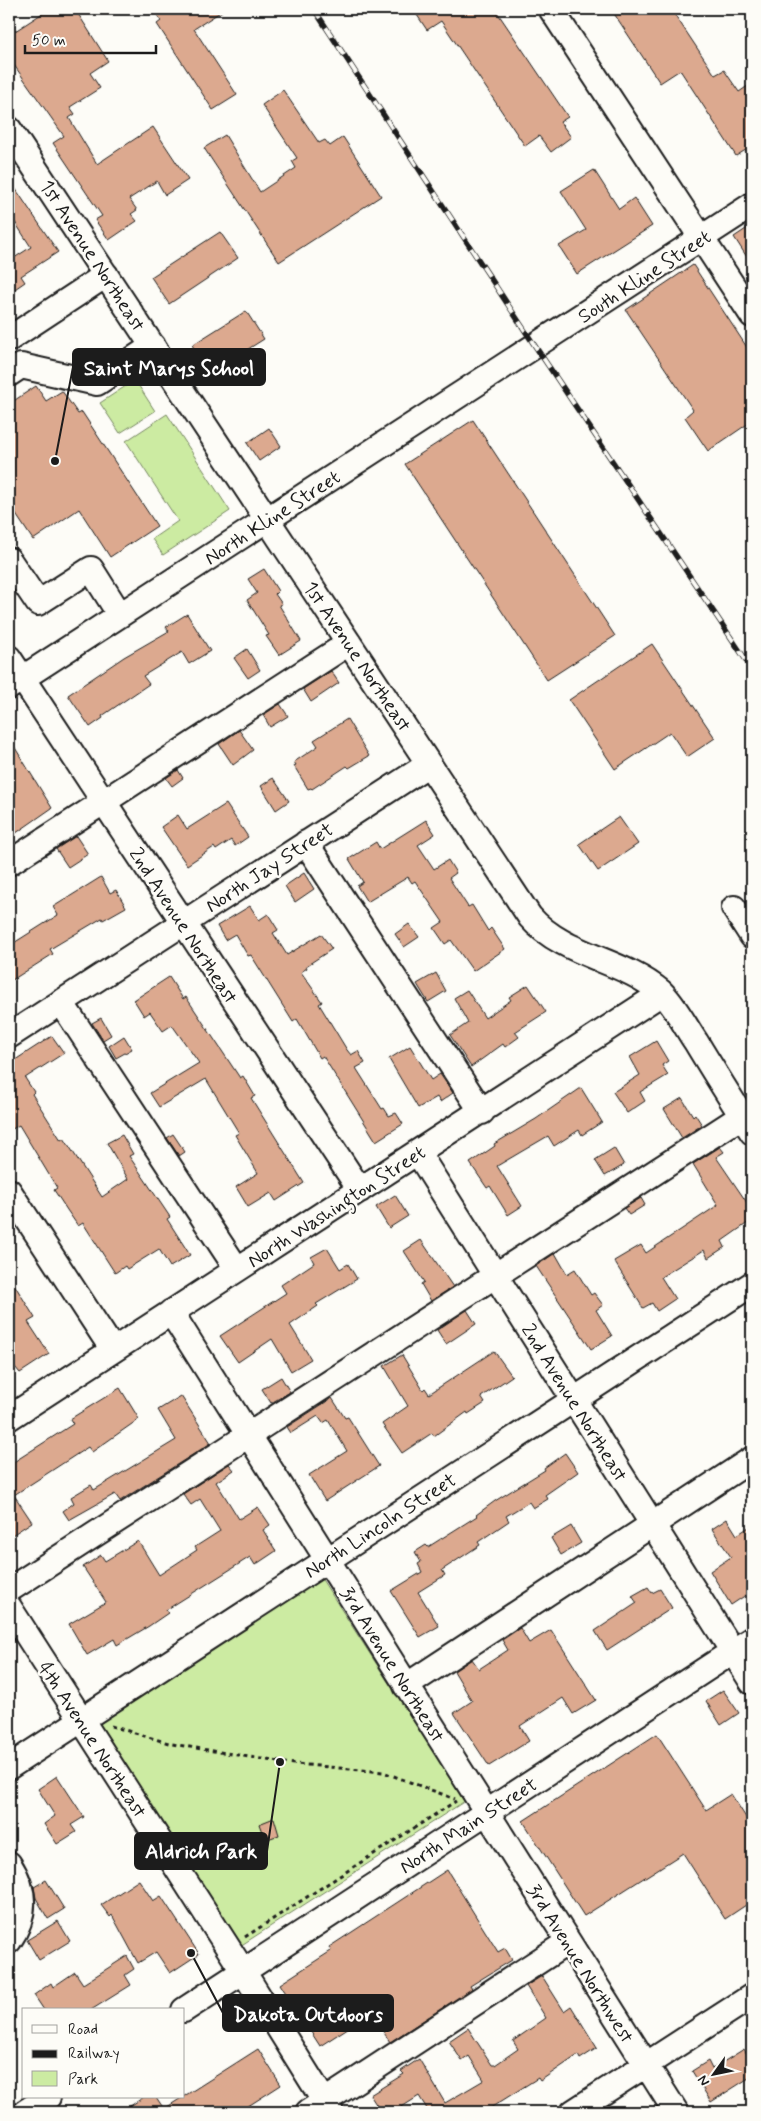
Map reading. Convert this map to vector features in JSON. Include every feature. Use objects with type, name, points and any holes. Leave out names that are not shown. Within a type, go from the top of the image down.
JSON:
[{"type":"street","points":[[550,9],[752,315]]},
{"type":"street","name":"1st Avenue Northeast","points":[[9,129],[16,157],[106,275],[530,917],[541,929],[554,938],[627,971],[662,993],[678,1014],[747,1124]]},
{"type":"street","name":"South Kline Street","points":[[535,346],[752,205]]},
{"type":"street","points":[[9,339],[106,275]]},
{"type":"street","points":[[13,362],[97,383],[153,346]]},
{"type":"street","name":"North Kline Street","points":[[15,682],[267,521],[535,346]]},
{"type":"street","points":[[9,560],[38,603],[91,570],[120,615]]},
{"type":"street","points":[[9,863],[349,643]]},
{"type":"street","name":"2nd Avenue Northeast","points":[[9,658],[15,682],[103,802],[182,924],[360,1190]]},
{"type":"street","name":"North Jay Street","points":[[9,1036],[429,764]]},
{"type":"street","points":[[306,843],[482,1112]]},
{"type":"street","points":[[734,908],[752,936]]},
{"type":"street","name":"North Washington Street","points":[[9,1418],[482,1112],[662,993]]},
{"type":"street","points":[[60,1002],[237,1269]]},
{"type":"street","points":[[9,1590],[495,1276],[747,1124]]},
{"type":"street","name":"2nd Avenue Northeast","points":[[418,1153],[652,1525],[742,1645],[752,1682]]},
{"type":"street","points":[[9,1191],[113,1350]]},
{"type":"street","name":"North Lincoln Street","points":[[9,1767],[572,1399],[752,1284]]},
{"type":"street","name":"3rd Avenue Northeast","points":[[171,1312],[487,1813]]},
{"type":"street","points":[[406,1686],[752,1459]]},
{"type":"street","name":"4th Avenue Northeast","points":[[9,1607],[243,1971],[321,2109]]},
{"type":"street","name":"North Main Street","points":[[185,2009],[742,1645]]},
{"type":"street","name":"3rd Avenue Northwest","points":[[487,1813],[676,2112]]},
{"type":"street","points":[[9,1864],[18,1879],[22,1898],[17,1930],[9,1942]]},
{"type":"street","points":[[321,2109],[568,1942]]},
{"type":"street","points":[[573,2112],[752,1996]]},
{"type":"street","points":[[25,2112],[46,2098]]},
{"type":"path","points":[[109,1725],[182,1746],[285,1762],[383,1772],[457,1800],[228,1948]]},
{"type":"green space","points":[[135,380],[155,411],[120,433],[100,403]]},
{"type":"green space","points":[[167,414],[230,511],[163,555],[152,539],[178,521],[126,441]]},
{"type":"green space","points":[[321,1578],[465,1801],[240,1946],[96,1723]]},
{"type":"building","points":[[49,9],[75,9],[108,61],[90,73],[100,88],[70,107],[75,114],[69,118],[97,164],[153,127],[188,180],[165,195],[157,181],[129,199],[137,210],[131,214],[137,221],[109,240],[95,220],[102,216],[53,143],[64,136],[9,58],[9,35]]},
{"type":"building","points":[[153,9],[225,9],[194,29],[237,95],[213,110],[157,24],[161,21]]},
{"type":"building","points":[[413,9],[495,9],[568,117],[560,122],[571,137],[551,152],[539,136],[525,146],[441,21],[427,30]]},
{"type":"building","points":[[611,9],[671,9],[715,75],[724,70],[739,92],[752,83],[752,146],[736,156],[680,70],[660,83]]},
{"type":"building","points":[[283,90],[319,143],[325,140],[330,146],[343,137],[381,196],[279,262],[204,148],[225,135],[260,192],[296,168],[292,161],[297,158],[262,105]]},
{"type":"building","points":[[594,170],[619,209],[634,198],[652,226],[577,274],[559,246],[586,230],[561,191]]},
{"type":"building","points":[[9,179],[58,252],[21,276],[25,282],[9,293],[9,257],[11,260],[31,247],[9,213]]},
{"type":"building","points":[[752,225],[752,265],[734,237]]},
{"type":"building","points":[[220,232],[238,258],[169,304],[151,277]]},
{"type":"building","points":[[693,265],[752,355],[752,421],[708,451],[685,417],[693,410],[626,310]]},
{"type":"building","points":[[246,311],[264,339],[210,373],[192,345]]},
{"type":"building","points":[[36,386],[46,401],[62,391],[78,414],[82,412],[157,526],[110,557],[79,509],[33,540],[9,504],[9,404]]},
{"type":"building","points":[[473,420],[615,636],[547,680],[405,464]]},
{"type":"building","points":[[269,428],[281,446],[259,461],[247,443]]},
{"type":"building","points":[[264,569],[278,591],[275,594],[282,604],[279,605],[301,641],[279,655],[266,636],[269,635],[247,600],[257,593],[248,579]]},
{"type":"building","points":[[187,614],[210,651],[189,664],[182,652],[143,676],[149,684],[102,716],[103,718],[90,727],[68,695],[124,657],[169,631],[166,627]]},
{"type":"building","points":[[652,644],[715,738],[687,757],[670,732],[615,769],[569,700]]},
{"type":"building","points":[[247,649],[260,670],[248,678],[234,658]]},
{"type":"building","points":[[331,671],[339,683],[311,702],[303,689]]},
{"type":"building","points":[[280,704],[288,716],[270,727],[263,715]]},
{"type":"building","points":[[347,719],[369,756],[349,768],[347,766],[312,789],[308,789],[294,766],[296,765],[294,762],[318,746],[314,740]]},
{"type":"building","points":[[239,730],[253,750],[233,765],[219,744]]},
{"type":"building","points":[[9,738],[52,808],[9,838]]},
{"type":"building","points":[[178,770],[183,778],[172,786],[166,778]]},
{"type":"building","points":[[273,778],[289,801],[276,810],[261,786]]},
{"type":"building","points":[[226,804],[248,837],[235,846],[231,840],[216,850],[214,847],[187,865],[161,827],[178,815],[187,829]]},
{"type":"building","points":[[619,817],[638,844],[598,871],[579,844]]},
{"type":"building","points":[[426,820],[435,834],[418,845],[434,869],[448,860],[456,873],[449,878],[468,907],[472,905],[488,931],[491,928],[505,949],[473,971],[451,940],[445,944],[434,928],[443,922],[415,881],[412,883],[408,877],[367,902],[357,886],[363,882],[349,859],[376,842],[380,849]]},
{"type":"building","points":[[76,836],[88,854],[68,867],[56,849]]},
{"type":"building","points":[[304,873],[314,889],[295,902],[285,886]]},
{"type":"building","points":[[101,877],[110,893],[116,890],[126,907],[103,920],[102,918],[50,949],[53,954],[9,982],[9,946],[58,915],[53,907]]},
{"type":"building","points":[[250,906],[259,920],[268,914],[278,930],[273,933],[287,955],[321,934],[332,949],[306,966],[307,968],[301,972],[322,1002],[319,1004],[347,1050],[351,1055],[358,1051],[365,1063],[356,1068],[382,1109],[384,1108],[389,1116],[396,1113],[403,1124],[376,1141],[323,1056],[320,1058],[297,1019],[293,1022],[251,955],[248,956],[235,934],[225,940],[217,926]]},
{"type":"building","points":[[409,924],[419,937],[404,947],[395,934]]},
{"type":"building","points":[[436,973],[446,991],[428,1002],[417,984]]},
{"type":"building","points":[[169,977],[183,999],[186,997],[240,1078],[243,1076],[255,1096],[251,1098],[304,1183],[276,1201],[271,1193],[248,1207],[236,1187],[258,1173],[235,1135],[239,1133],[206,1079],[159,1107],[150,1093],[199,1063],[172,1025],[163,1031],[150,1012],[144,1016],[134,1000]]},
{"type":"building","points":[[528,985],[546,1012],[515,1032],[519,1037],[505,1047],[503,1044],[471,1067],[450,1035],[468,1023],[454,998],[467,990],[485,1018],[511,1000],[509,997]]},
{"type":"building","points":[[101,1018],[111,1035],[103,1040],[92,1023]]},
{"type":"building","points":[[52,1036],[64,1053],[25,1078],[34,1092],[32,1094],[61,1140],[64,1138],[102,1197],[128,1179],[107,1143],[122,1135],[133,1154],[129,1156],[170,1217],[167,1219],[190,1255],[170,1267],[159,1249],[127,1269],[125,1266],[115,1273],[83,1223],[78,1226],[54,1190],[57,1188],[19,1125],[9,1131],[9,1064]]},
{"type":"building","points":[[124,1036],[132,1049],[116,1058],[109,1046]]},
{"type":"building","points":[[656,1041],[668,1061],[662,1065],[668,1075],[640,1092],[645,1101],[627,1113],[613,1092],[640,1075],[630,1057]]},
{"type":"building","points":[[410,1046],[431,1080],[440,1074],[453,1093],[440,1102],[437,1097],[418,1108],[389,1059]]},
{"type":"building","points":[[581,1088],[602,1122],[582,1135],[579,1130],[554,1146],[548,1136],[497,1166],[522,1206],[508,1215],[490,1186],[487,1188],[470,1163],[495,1146],[494,1144],[536,1119]]},
{"type":"building","points":[[682,1098],[693,1116],[695,1114],[702,1125],[682,1138],[664,1109]]},
{"type":"building","points":[[173,1134],[185,1152],[179,1156],[167,1138]]},
{"type":"building","points":[[720,1147],[724,1152],[716,1157],[752,1210],[752,1220],[722,1241],[725,1247],[708,1258],[704,1250],[661,1277],[675,1299],[657,1311],[652,1303],[643,1308],[614,1261],[641,1245],[646,1253],[718,1205],[693,1164]]},
{"type":"building","points":[[614,1148],[624,1165],[605,1176],[595,1160]]},
{"type":"building","points":[[395,1195],[408,1216],[389,1228],[376,1207]]},
{"type":"building","points":[[641,1198],[645,1205],[629,1215],[624,1208]]},
{"type":"building","points":[[421,1240],[453,1287],[431,1301],[421,1284],[424,1282],[404,1251]]},
{"type":"building","points":[[327,1248],[340,1269],[348,1264],[357,1279],[316,1304],[318,1306],[290,1325],[311,1359],[291,1371],[272,1339],[238,1362],[220,1336],[286,1293],[281,1285],[314,1263],[311,1257]]},
{"type":"building","points":[[555,1253],[567,1274],[575,1269],[591,1295],[594,1293],[603,1305],[596,1310],[612,1336],[591,1349],[536,1266]]},
{"type":"building","points":[[9,1276],[35,1318],[28,1322],[49,1354],[20,1373],[15,1367],[9,1371]]},
{"type":"building","points":[[467,1310],[476,1324],[446,1344],[437,1330]]},
{"type":"building","points":[[494,1351],[512,1376],[481,1397],[485,1403],[468,1414],[467,1412],[434,1436],[432,1433],[402,1453],[382,1424],[408,1406],[384,1366],[402,1355],[423,1390],[425,1388],[429,1394]]},
{"type":"building","points":[[281,1377],[290,1392],[271,1403],[262,1389]]},
{"type":"building","points":[[120,1388],[139,1419],[92,1452],[88,1447],[14,1495],[32,1522],[9,1537],[9,1465],[73,1424],[70,1419]]},
{"type":"building","points":[[181,1396],[211,1443],[120,1501],[115,1494],[69,1520],[63,1511],[74,1503],[71,1497],[91,1485],[94,1490],[176,1440],[158,1410]]},
{"type":"building","points":[[332,1398],[345,1418],[348,1417],[379,1466],[325,1501],[309,1475],[347,1451],[328,1420],[323,1423],[318,1416],[291,1433],[287,1427]]},
{"type":"building","points":[[565,1453],[578,1472],[545,1495],[548,1499],[533,1508],[529,1502],[506,1516],[509,1521],[478,1542],[480,1545],[442,1570],[445,1575],[418,1592],[439,1626],[420,1637],[391,1591],[422,1572],[418,1564],[421,1562],[415,1552],[426,1545],[428,1547],[477,1516],[495,1501],[545,1470],[544,1468]]},
{"type":"building","points":[[229,1464],[234,1470],[216,1482],[239,1519],[258,1507],[270,1525],[263,1530],[276,1551],[255,1565],[250,1557],[166,1610],[168,1613],[149,1626],[117,1645],[114,1639],[87,1655],[69,1624],[106,1602],[83,1567],[101,1555],[105,1561],[138,1541],[159,1575],[197,1550],[195,1547],[220,1531],[200,1499],[191,1505],[183,1494]]},
{"type":"building","points":[[727,1519],[737,1535],[752,1525],[752,1591],[731,1605],[710,1571],[731,1557],[712,1529]]},
{"type":"building","points":[[571,1526],[581,1543],[561,1555],[551,1538]]},
{"type":"building","points":[[648,1587],[652,1593],[660,1589],[672,1608],[607,1650],[595,1631],[637,1603],[632,1596]]},
{"type":"building","points":[[520,1628],[529,1643],[551,1630],[596,1700],[573,1714],[563,1698],[520,1726],[529,1741],[489,1766],[454,1713],[472,1701],[454,1671],[472,1659],[479,1669],[508,1650],[502,1640]]},
{"type":"building","points":[[723,1690],[739,1713],[721,1725],[706,1701]]},
{"type":"building","points":[[657,1734],[706,1810],[731,1794],[752,1827],[752,1901],[725,1919],[683,1853],[584,1916],[523,1821]]},
{"type":"building","points":[[57,1776],[84,1817],[71,1825],[76,1832],[57,1844],[44,1824],[55,1816],[38,1789]]},
{"type":"building","points":[[274,1818],[279,1835],[265,1840],[259,1824]]},
{"type":"building","points":[[447,1870],[498,1952],[505,1948],[512,1960],[470,1986],[472,1989],[390,2042],[371,2013],[320,2046],[280,1984],[331,1951],[329,1947]]},
{"type":"building","points":[[46,1880],[64,1909],[48,1919],[36,1898],[34,1887]]},
{"type":"building","points":[[139,1880],[153,1901],[161,1896],[199,1954],[170,1973],[156,1952],[138,1963],[112,1915],[110,1917],[101,1905]]},
{"type":"building","points":[[58,1921],[70,1941],[39,1960],[27,1940]]},
{"type":"building","points":[[127,1956],[134,1969],[125,1975],[131,1985],[94,2008],[43,2008],[34,1995],[51,1983],[53,1987],[75,1972],[83,1984]]},
{"type":"building","points":[[542,1976],[564,2011],[571,2006],[597,2048],[580,2059],[578,2055],[540,2081],[538,2078],[484,2112],[429,2112],[419,2096],[394,2112],[381,2112],[370,2095],[404,2074],[401,2071],[419,2059],[445,2103],[484,2080],[469,2056],[462,2061],[449,2041],[468,2028],[492,2065],[495,2065],[518,2049],[513,2041],[546,2018],[526,1986]]},
{"type":"building","points":[[258,2049],[281,2085],[239,2112],[121,2112],[142,2098],[157,2098],[164,2109],[181,2098],[185,2098],[185,2096]]},
{"type":"building","points":[[744,2049],[752,2063],[752,2076],[711,2102],[692,2071],[708,2061],[712,2069]]},
{"type":"railway","points":[[314,9],[535,346],[752,669]]},
{"type":"place","name":"Saint Marys School","points":[[55,461]]},
{"type":"place","name":"Aldrich Park","points":[[280,1762]]},
{"type":"place","name":"Dakota Outdoors","points":[[191,1953]]}]
